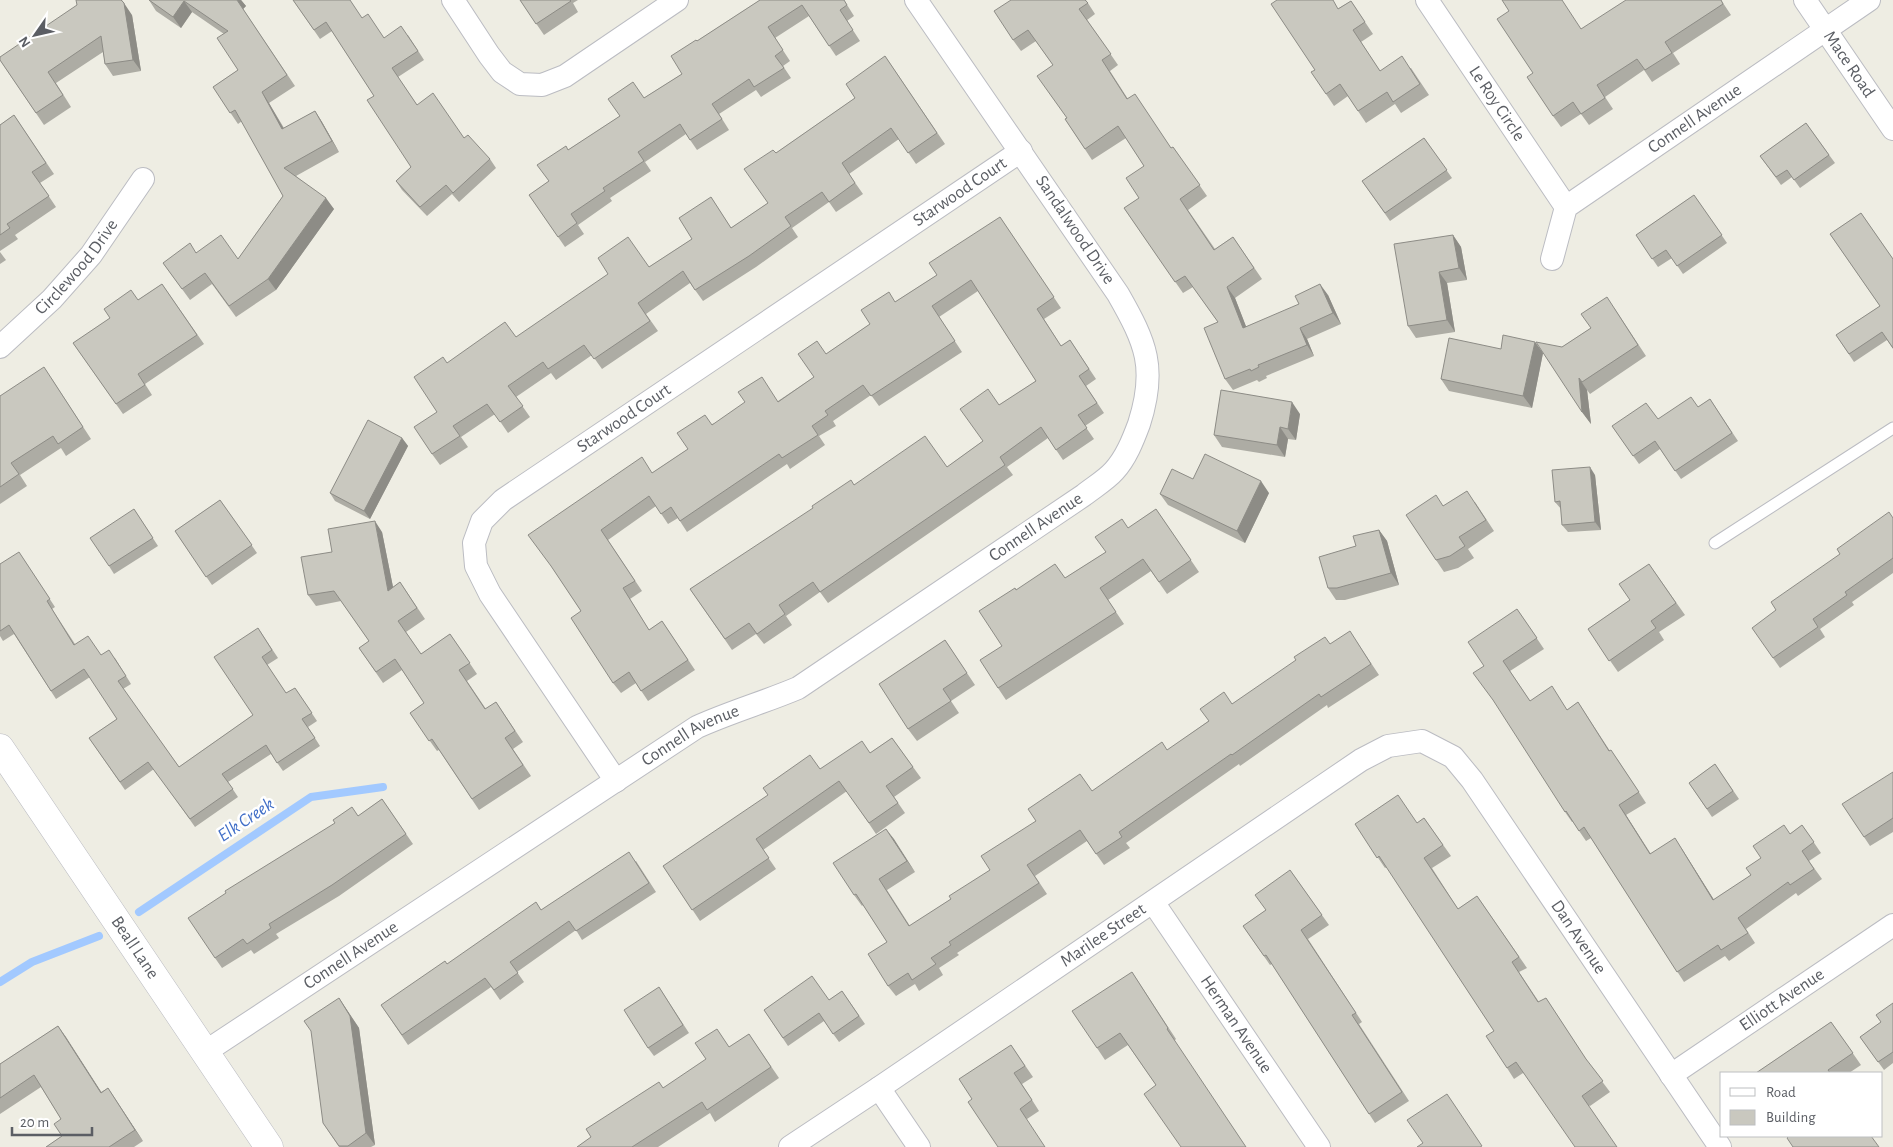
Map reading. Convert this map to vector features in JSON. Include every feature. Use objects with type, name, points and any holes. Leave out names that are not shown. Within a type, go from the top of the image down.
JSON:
[{"type":"street","points":[[453,0],[502,72],[520,84],[542,85],[565,76],[677,0]]},
{"type":"street","name":"Sandalwood Drive","points":[[916,0],[1118,294],[1137,327],[1148,363],[1147,399]]},
{"type":"street","name":"Le Roy Circle","points":[[1427,0],[1566,207]]},
{"type":"street","name":"Mace Road","points":[[1805,0],[1893,129]]},
{"type":"street","name":"Connell Avenue","points":[[1566,207],[1869,0]]},
{"type":"street","name":"Starwood Court","points":[[616,781],[490,594],[476,566],[474,543],[482,521],[503,500],[1021,151]]},
{"type":"street","name":"Circlewood Drive","points":[[0,346],[52,300],[91,255],[143,179]]},
{"type":"street","points":[[1552,259],[1566,207]]},
{"type":"street","name":"Connell Avenue","points":[[205,1052],[697,727],[723,715],[798,688],[1084,495],[1114,471],[1133,442],[1147,399]]},
{"type":"street","name":"Marilee Street","points":[[790,1147],[1360,760],[1388,746],[1422,740]]},
{"type":"street","name":"Dan Avenue","points":[[1422,740],[1453,757],[1472,780],[1720,1147]]},
{"type":"street","name":"Beall Lane","points":[[0,748],[269,1147]]},
{"type":"street","name":"Herman Avenue","points":[[1153,902],[1319,1147]]},
{"type":"street","name":"Elliott Avenue","points":[[1671,1075],[1893,925]]},
{"type":"street","points":[[879,1088],[919,1147]]},
{"type":"lane","points":[[1714,542],[1893,428]]},
{"type":"building","points":[[76,0],[121,0],[124,3],[133,60],[105,64],[101,36],[48,72],[63,95],[36,113],[0,60],[0,57],[77,5]]},
{"type":"building","points":[[149,0],[237,0],[287,75],[262,92],[282,129],[315,111],[332,141],[284,168],[326,198],[268,279],[229,306],[205,273],[182,289],[163,263],[190,243],[196,253],[221,235],[238,259],[283,196],[235,110],[230,113],[213,87],[238,70],[217,38],[228,31],[184,1],[173,17]]},
{"type":"building","points":[[293,0],[350,0],[362,18],[368,14],[384,38],[401,26],[418,51],[392,68],[417,105],[433,93],[464,138],[468,135],[490,159],[453,193],[446,185],[420,207],[396,181],[411,167],[367,100],[374,96],[326,22],[314,30]]},
{"type":"building","points":[[520,0],[570,0],[571,1],[536,24]]},
{"type":"building","points":[[760,0],[844,0],[847,5],[840,10],[853,30],[829,46],[802,5],[768,27],[783,50],[775,56],[784,68],[754,87],[749,79],[712,104],[722,119],[690,140],[680,124],[638,152],[644,161],[603,188],[605,191],[571,214],[577,223],[558,237],[529,195],[549,181],[537,165],[566,146],[568,150],[620,116],[608,99],[633,82],[644,98],[682,74],[671,56]]},
{"type":"building","points":[[1011,0],[1085,0],[1088,3],[1079,9],[1111,54],[1102,60],[1127,99],[1135,94],[1171,148],[1173,147],[1200,185],[1180,199],[1214,250],[1233,237],[1254,268],[1227,287],[1243,328],[1299,304],[1295,296],[1320,284],[1333,313],[1300,328],[1307,345],[1258,365],[1259,367],[1251,371],[1250,369],[1225,379],[1204,328],[1218,322],[1185,276],[1175,282],[1124,208],[1139,198],[1126,178],[1144,166],[1118,126],[1085,149],[1065,119],[1067,118],[1037,76],[1053,65],[1028,30],[1013,40],[994,11]]},
{"type":"building","points":[[1277,0],[1333,0],[1338,9],[1351,1],[1365,22],[1353,30],[1380,71],[1402,56],[1420,84],[1393,102],[1387,92],[1358,111],[1340,84],[1326,94],[1311,72],[1315,70],[1271,4]]},
{"type":"building","points":[[1502,0],[1562,0],[1581,29],[1626,0],[1721,0],[1723,4],[1665,42],[1672,53],[1645,70],[1637,59],[1597,85],[1605,98],[1581,114],[1573,102],[1553,116],[1527,77],[1533,73],[1497,19],[1509,11]]},
{"type":"building","points":[[885,56],[937,133],[908,153],[891,128],[842,163],[855,183],[829,202],[822,192],[785,217],[791,226],[749,256],[695,290],[683,271],[638,303],[650,321],[594,359],[584,345],[548,369],[543,362],[508,386],[523,406],[500,422],[487,404],[453,426],[460,436],[432,454],[414,427],[437,412],[414,377],[443,357],[447,363],[505,322],[516,337],[608,274],[598,258],[628,237],[649,267],[692,239],[679,218],[711,197],[731,228],[768,203],[744,169],[773,150],[776,153],[855,98],[846,84]]},
{"type":"building","points":[[14,115],[46,163],[32,172],[49,196],[7,224],[10,228],[0,235],[0,125]]},
{"type":"building","points":[[1806,123],[1829,155],[1794,180],[1787,170],[1776,177],[1760,156]]},
{"type":"building","points":[[1424,138],[1447,170],[1385,213],[1362,181]]},
{"type":"building","points":[[1694,195],[1722,235],[1677,266],[1666,250],[1652,259],[1636,235]]},
{"type":"building","points":[[1861,213],[1893,259],[1893,348],[1882,332],[1849,354],[1836,335],[1880,306],[1830,234]]},
{"type":"building","points":[[1000,217],[1054,297],[1037,309],[1061,346],[1070,340],[1089,369],[1079,376],[1097,403],[1078,415],[1087,428],[1056,450],[1041,427],[1000,457],[1005,465],[820,592],[813,582],[779,605],[785,614],[757,634],[749,623],[725,639],[690,589],[813,508],[812,506],[851,480],[854,485],[925,436],[947,467],[983,441],[960,409],[988,389],[999,405],[1036,381],[971,280],[932,306],[955,341],[871,396],[863,385],[825,411],[828,415],[812,426],[818,435],[782,458],[779,454],[680,521],[671,507],[661,514],[649,496],[601,530],[635,581],[623,588],[649,630],[662,621],[688,660],[641,691],[629,672],[613,683],[571,618],[581,611],[528,535],[642,457],[652,473],[688,449],[677,433],[705,415],[712,425],[745,402],[738,392],[762,377],[778,402],[814,377],[798,354],[817,341],[826,354],[870,324],[861,310],[889,292],[895,302],[937,275],[929,263]]},
{"type":"building","points":[[1453,235],[1459,268],[1439,272],[1447,320],[1408,326],[1394,244]]},
{"type":"building","points":[[162,284],[197,335],[138,374],[145,385],[116,404],[73,343],[110,318],[104,309],[131,290],[138,300]]},
{"type":"building","points":[[1607,297],[1638,345],[1582,382],[1579,378],[1582,412],[1536,342],[1562,347],[1591,328],[1581,314]]},
{"type":"building","points":[[1503,335],[1535,342],[1523,396],[1441,379],[1449,338],[1501,349]]},
{"type":"building","points":[[44,367],[83,427],[58,444],[53,436],[11,463],[19,474],[0,487],[0,396]]},
{"type":"building","points":[[1221,390],[1292,402],[1288,429],[1280,427],[1277,445],[1214,435]]},
{"type":"building","points":[[1691,397],[1698,407],[1710,399],[1732,433],[1675,471],[1655,441],[1633,456],[1612,426],[1646,403],[1658,419]]},
{"type":"building","points":[[368,420],[402,438],[364,511],[330,493]]},
{"type":"building","points":[[1205,454],[1261,481],[1237,531],[1160,494],[1172,469],[1193,479]]},
{"type":"building","points":[[1590,467],[1595,522],[1562,525],[1560,501],[1555,502],[1552,470]]},
{"type":"building","points":[[1467,491],[1486,520],[1459,537],[1465,546],[1450,556],[1436,560],[1406,515],[1436,495],[1443,506]]},
{"type":"building","points":[[220,500],[252,545],[206,577],[175,531]]},
{"type":"building","points":[[134,509],[153,538],[109,566],[90,538]]},
{"type":"building","points":[[1156,509],[1191,560],[1159,582],[1143,559],[1100,588],[1116,612],[998,688],[980,660],[1002,646],[979,611],[1015,588],[1016,590],[1055,564],[1065,578],[1106,552],[1095,537],[1122,519],[1128,528]]},
{"type":"building","points":[[1889,512],[1893,518],[1893,558],[1845,592],[1847,595],[1813,619],[1818,627],[1773,658],[1752,628],[1776,610],[1771,602],[1840,554],[1837,549]]},
{"type":"building","points":[[375,521],[388,591],[400,582],[417,608],[398,621],[421,654],[450,634],[470,663],[459,670],[485,709],[496,702],[515,731],[505,738],[523,765],[472,799],[432,739],[429,741],[410,713],[424,703],[395,659],[376,672],[359,648],[369,641],[334,591],[308,595],[301,557],[332,552],[328,529]]},
{"type":"building","points":[[1379,530],[1391,573],[1337,588],[1328,588],[1319,557],[1356,546],[1353,536]]},
{"type":"building","points":[[19,552],[50,599],[47,601],[74,645],[88,636],[101,655],[109,650],[126,676],[118,681],[179,767],[253,715],[214,657],[258,628],[272,650],[262,657],[286,693],[295,688],[312,713],[302,719],[315,738],[277,763],[266,745],[222,774],[233,789],[190,819],[148,762],[120,782],[89,738],[117,719],[84,669],[51,691],[9,625],[0,631],[0,564]]},
{"type":"building","points":[[1649,564],[1676,603],[1651,621],[1656,628],[1609,661],[1588,629],[1630,600],[1619,584]]},
{"type":"building","points":[[1517,609],[1537,638],[1503,661],[1530,701],[1552,686],[1567,710],[1578,702],[1609,751],[1611,750],[1639,792],[1619,805],[1650,854],[1675,838],[1713,900],[1751,875],[1746,868],[1761,858],[1753,846],[1784,825],[1790,834],[1802,825],[1814,842],[1802,851],[1814,869],[1790,885],[1788,882],[1738,918],[1748,933],[1721,950],[1718,945],[1677,972],[1584,827],[1579,831],[1565,812],[1493,700],[1473,673],[1484,666],[1468,642]]},
{"type":"building","points":[[1350,631],[1371,664],[1321,697],[1319,694],[1231,754],[1119,832],[1122,837],[1096,854],[1080,830],[1027,865],[1039,883],[949,942],[951,945],[931,958],[936,964],[912,980],[908,973],[888,986],[868,954],[887,942],[833,863],[886,829],[907,861],[879,879],[909,926],[951,899],[949,896],[990,870],[981,856],[1036,821],[1028,809],[1080,774],[1092,791],[1162,742],[1167,750],[1209,721],[1200,709],[1224,692],[1232,704],[1296,660],[1294,657],[1325,637],[1330,644]]},
{"type":"building","points":[[945,640],[967,673],[943,689],[951,701],[908,729],[879,684]]},
{"type":"building","points":[[892,738],[913,767],[886,786],[898,803],[869,823],[839,781],[756,839],[769,858],[692,910],[663,866],[768,795],[763,788],[810,755],[820,769],[862,741],[870,753]]},
{"type":"building","points":[[1715,764],[1733,791],[1707,809],[1689,783]]},
{"type":"building","points":[[1893,772],[1893,818],[1864,837],[1842,804]]},
{"type":"building","points":[[1398,795],[1417,823],[1424,818],[1443,845],[1424,858],[1458,909],[1477,896],[1519,957],[1512,962],[1538,1002],[1546,998],[1586,1059],[1603,1081],[1582,1096],[1617,1147],[1575,1147],[1516,1062],[1507,1068],[1486,1036],[1494,1031],[1379,856],[1377,858],[1355,824]]},
{"type":"building","points":[[382,799],[406,834],[332,885],[269,924],[271,928],[247,944],[243,939],[215,958],[188,918],[226,893],[225,891],[335,823],[333,820],[352,807],[358,816]]},
{"type":"building","points":[[629,852],[649,883],[576,931],[569,921],[510,962],[518,973],[494,990],[485,978],[402,1035],[381,1005],[445,961],[447,964],[536,902],[541,910]]},
{"type":"building","points":[[1290,870],[1322,915],[1301,930],[1356,1013],[1352,1015],[1402,1092],[1369,1114],[1266,955],[1264,956],[1243,926],[1266,910],[1255,895]]},
{"type":"building","points":[[1132,972],[1167,1029],[1246,1147],[1181,1147],[1144,1094],[1156,1085],[1120,1033],[1097,1048],[1072,1011]]},
{"type":"building","points":[[812,976],[829,1000],[842,991],[859,1016],[833,1034],[819,1013],[783,1038],[764,1010]]},
{"type":"building","points":[[659,987],[683,1025],[648,1048],[624,1010]]},
{"type":"building","points":[[339,998],[350,1016],[366,1133],[348,1146],[339,1146],[323,1123],[311,1031],[304,1021]]},
{"type":"building","points":[[1893,1003],[1893,1052],[1878,1062],[1860,1037],[1881,1022],[1876,1015]]},
{"type":"building","points":[[1831,1022],[1853,1053],[1828,1070],[1829,1072],[1757,1072]]},
{"type":"building","points":[[58,1026],[101,1093],[108,1088],[135,1130],[109,1147],[46,1147],[62,1136],[54,1124],[61,1119],[34,1075],[0,1098],[0,1064]]},
{"type":"building","points":[[717,1029],[729,1047],[749,1034],[771,1067],[707,1110],[702,1102],[632,1147],[577,1147],[591,1137],[586,1129],[659,1082],[663,1088],[706,1059],[695,1043]]},
{"type":"building","points":[[1011,1045],[1025,1066],[1014,1073],[1032,1100],[1020,1109],[1045,1147],[998,1147],[968,1102],[972,1099],[959,1079]]},
{"type":"building","points":[[1447,1094],[1482,1146],[1417,1147],[1423,1143],[1407,1120]]},
{"type":"building","points":[[1872,1137],[1879,1147],[1793,1147],[1787,1138]]},
{"type":"waterway","name":"Elk Creek","points":[[139,912],[311,797],[383,787]]},
{"type":"waterway","name":"Elk Creek","points":[[0,982],[32,962],[99,936]]}]
